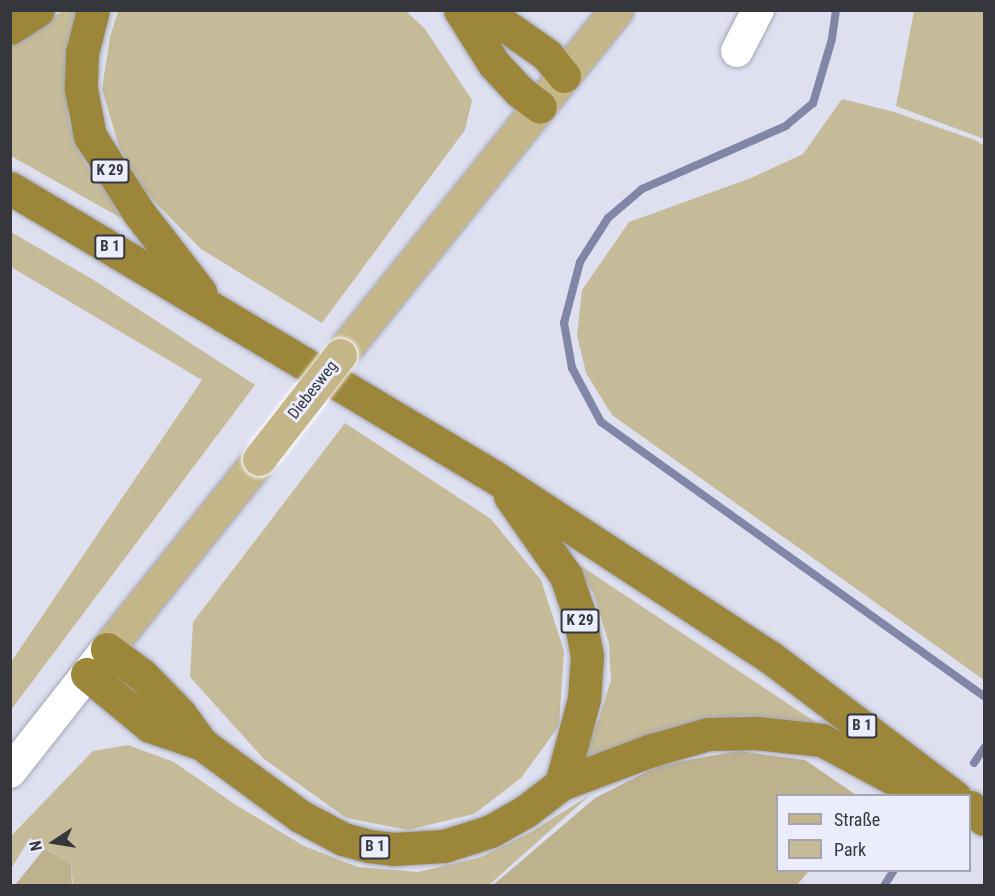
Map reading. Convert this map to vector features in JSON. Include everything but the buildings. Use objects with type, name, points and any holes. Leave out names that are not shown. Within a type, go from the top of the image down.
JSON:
[{"type":"highway","points":[[10,28],[38,10]]},
{"type":"highway","name":"K 29","points":[[93,10],[82,53],[81,89],[90,136],[139,213],[210,306]]},
{"type":"highway","points":[[460,10],[494,64],[519,91],[540,107]]},
{"type":"highway","points":[[483,10],[547,55],[564,76]]},
{"type":"highway","name":"B 1","points":[[10,188],[496,478],[770,657],[953,794]]},
{"type":"highway","name":"K 29","points":[[496,478],[566,576],[579,614],[587,656],[584,699],[561,784]]},
{"type":"highway","points":[[107,649],[132,665],[180,714],[202,744]]},
{"type":"highway","name":"B 1","points":[[87,674],[150,726],[202,744],[300,816],[343,839],[393,849],[444,846],[491,831],[526,811],[561,784],[652,750],[708,734],[756,733],[822,740],[924,794]]},
{"type":"highway","points":[[971,809],[984,819]]},
{"type":"main road","name":"Diebesweg","points":[[107,649],[616,10]]},
{"type":"street","points":[[737,51],[758,10]]},
{"type":"street","name":"Diebesweg","points":[[10,772],[107,649]]},
{"type":"green space","points":[[63,11],[78,11],[66,74],[69,122],[84,161],[128,222],[11,156],[10,44]]},
{"type":"green space","points":[[118,11],[406,11],[425,29],[472,100],[465,130],[322,323],[201,249],[148,195],[119,147],[102,89],[110,37]]},
{"type":"green space","points":[[914,11],[984,11],[984,139],[896,106]]},
{"type":"green space","points":[[842,99],[894,112],[984,145],[984,680],[612,415],[586,373],[577,335],[582,290],[629,222],[751,178],[803,154]]},
{"type":"green space","points":[[11,232],[92,279],[255,385],[11,710],[11,662],[202,380],[11,267]]},
{"type":"green space","points":[[345,423],[491,519],[541,580],[564,651],[559,726],[521,778],[474,814],[408,830],[346,818],[264,759],[190,677],[193,622]]},
{"type":"green space","points":[[575,562],[823,727],[741,716],[689,726],[581,758],[599,719],[611,680],[609,644],[594,595]]},
{"type":"green space","points":[[128,745],[174,762],[236,805],[304,846],[358,867],[418,872],[481,857],[531,832],[590,795],[489,885],[73,885],[71,864],[30,838],[11,869],[11,836],[93,751]]},
{"type":"shaded area","points":[[738,751],[805,760],[855,794],[776,794],[776,872],[808,872],[797,885],[493,885],[595,798],[660,765]]},
{"type":"shaded area","points":[[45,848],[71,864],[72,885],[15,885]]},
{"type":"waterway","points":[[836,10],[832,39],[813,103],[786,126],[642,189],[608,218],[580,262],[564,323],[572,368],[601,422],[984,696]]},
{"type":"waterway","points":[[974,763],[984,748]]},
{"type":"waterway","points":[[884,886],[893,872]]}]
